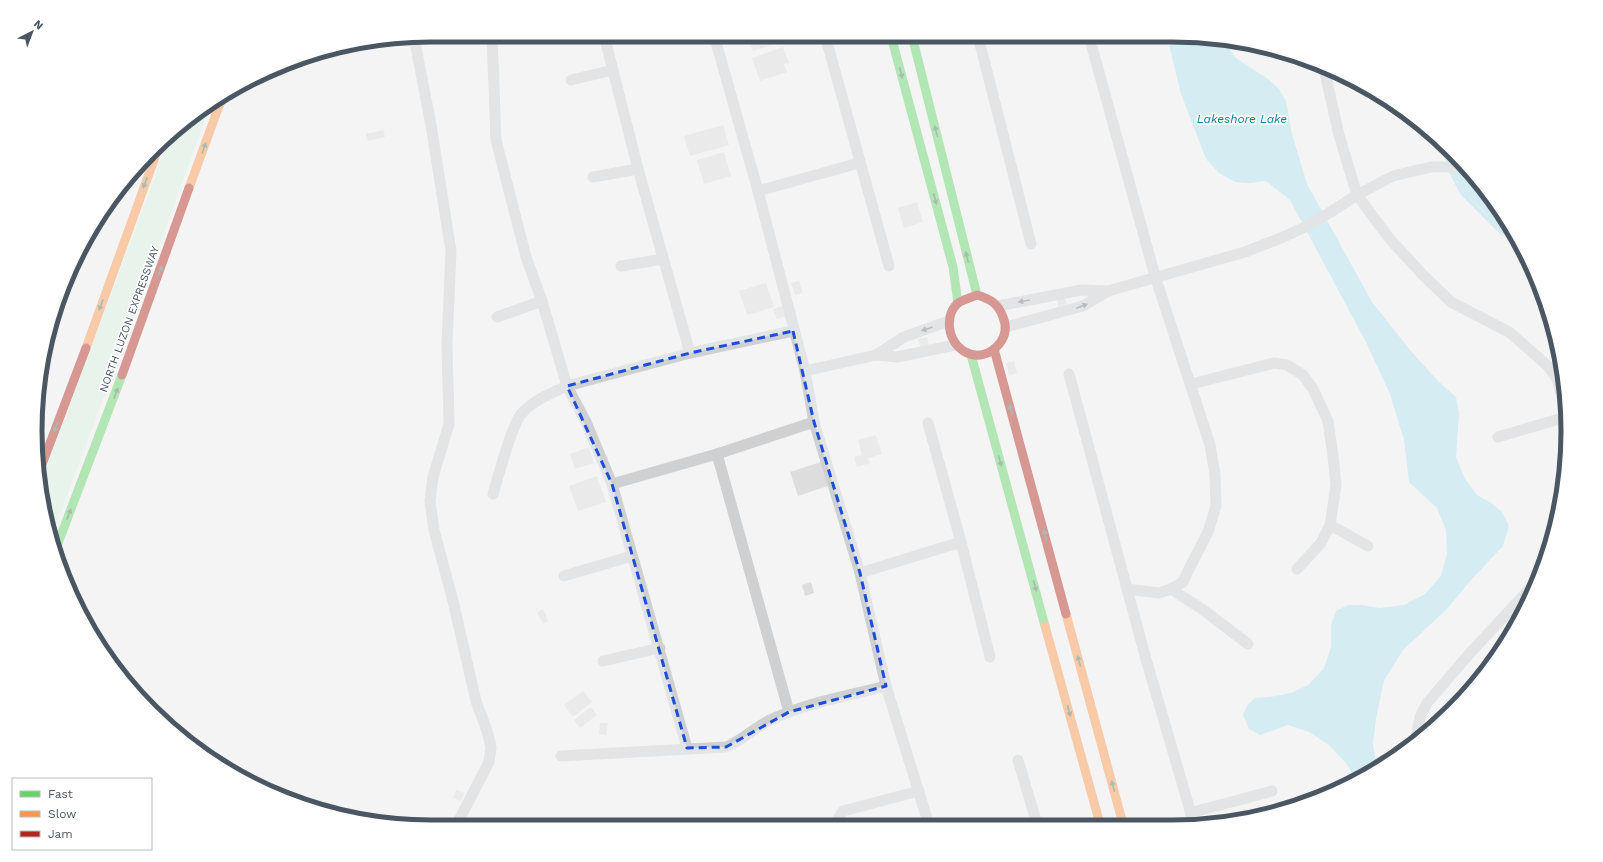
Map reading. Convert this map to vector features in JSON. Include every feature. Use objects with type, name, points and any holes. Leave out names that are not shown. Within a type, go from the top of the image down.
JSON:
[{"type":"main road","points":[[893,42],[953,267],[958,303]]},
{"type":"main road","points":[[914,42],[977,295]]},
{"type":"main road","name":"NORTH LUZON EXPRESSWAY","points":[[58,542],[106,419],[219,105]]},
{"type":"main road","points":[[43,461],[155,157]]},
{"type":"main road","points":[[977,295],[986,297],[998,306],[1006,327],[1004,337],[994,349],[983,354],[971,355],[955,345],[950,334],[949,321],[952,310],[958,303],[977,295]]},
{"type":"main road","points":[[994,349],[1122,820]]},
{"type":"main road","points":[[971,355],[1099,820]]},
{"type":"street","points":[[492,42],[496,140],[526,257],[542,301],[567,386],[586,422],[612,484],[688,748]]},
{"type":"street","points":[[606,42],[638,169],[690,353]]},
{"type":"street","points":[[716,42],[758,191],[794,330],[814,422],[860,573],[886,686],[928,820]]},
{"type":"street","points":[[827,42],[859,163],[889,266]]},
{"type":"street","points":[[980,42],[1031,244]]},
{"type":"street","points":[[1091,42],[1155,276],[1210,445],[1216,475],[1216,506],[1208,532],[1184,582],[1159,593],[1127,589]]},
{"type":"street","points":[[415,43],[431,125],[451,251],[447,344],[449,424],[433,477],[430,501],[434,530],[453,601],[476,701],[491,747],[490,762],[459,820]]},
{"type":"street","points":[[571,80],[613,70]]},
{"type":"street","points":[[1325,74],[1339,135],[1357,195],[1389,238],[1423,275],[1451,302],[1510,332],[1548,366],[1558,385]]},
{"type":"street","points":[[758,191],[859,163]]},
{"type":"street","points":[[1006,327],[1083,306],[1108,291],[1155,276],[1245,252],[1303,228],[1357,195],[1392,176],[1432,167],[1457,167]]},
{"type":"street","points":[[593,177],[638,169]]},
{"type":"street","points":[[621,266],[663,259]]},
{"type":"street","points":[[998,306],[1081,290],[1108,291]]},
{"type":"street","points":[[497,318],[542,301]]},
{"type":"street","points":[[876,355],[893,342],[949,321]]},
{"type":"street","points":[[493,494],[513,430],[521,413],[551,393],[567,386],[690,353],[794,330]]},
{"type":"street","points":[[804,371],[876,355],[897,357],[955,345]]},
{"type":"street","points":[[1191,384],[1274,363],[1287,365],[1303,376],[1314,389],[1328,421],[1336,485],[1330,525],[1321,543],[1297,569]]},
{"type":"street","points":[[1069,374],[1127,589],[1192,818],[1272,791]]},
{"type":"street","points":[[1498,437],[1561,419]]},
{"type":"street","points":[[612,484],[717,454],[814,422]]},
{"type":"street","points":[[928,423],[961,542],[990,657]]},
{"type":"street","points":[[717,454],[789,712]]},
{"type":"street","points":[[1330,525],[1368,546]]},
{"type":"street","points":[[860,573],[961,542]]},
{"type":"street","points":[[564,576],[632,556]]},
{"type":"street","points":[[1171,589],[1202,609],[1248,644]]},
{"type":"street","points":[[1417,733],[1420,717],[1428,703],[1471,652],[1525,594]]},
{"type":"street","points":[[602,661],[660,648]]},
{"type":"street","points":[[561,756],[726,747],[739,742],[748,733],[768,721],[789,712],[886,686]]},
{"type":"street","points":[[1018,760],[1036,820]]},
{"type":"street","points":[[837,820],[843,811],[919,791]]},
{"type":"highlighted area","points":[[793,331],[814,422],[860,573],[886,686],[789,712],[726,747],[687,748],[612,484],[567,386],[690,353]]},
{"type":"green space","points":[[207,113],[54,530],[49,507],[44,474],[166,147],[194,122]]},
{"type":"water","name":"Lakeshore Lake","points":[[1168,42],[1227,46],[1236,58],[1268,79],[1279,89],[1286,101],[1292,134],[1307,184],[1372,302],[1410,350],[1438,381],[1456,397],[1459,413],[1456,457],[1465,479],[1477,495],[1491,503],[1502,512],[1509,526],[1503,546],[1471,580],[1447,609],[1403,650],[1384,680],[1373,743],[1376,762],[1355,774],[1329,745],[1309,732],[1288,725],[1260,735],[1249,729],[1243,715],[1248,704],[1255,698],[1291,693],[1308,685],[1324,668],[1331,647],[1331,625],[1336,611],[1348,605],[1362,605],[1379,608],[1404,605],[1425,594],[1441,576],[1447,554],[1446,530],[1437,508],[1409,482],[1404,440],[1390,394],[1367,344],[1290,200],[1266,181],[1249,183],[1235,182],[1219,173],[1206,159],[1181,94]]},
{"type":"water","points":[[1439,149],[1481,194],[1511,240],[1502,234],[1483,210],[1461,190]]},
{"type":"building","points":[[750,42],[778,42],[778,43],[753,51]]},
{"type":"building","points":[[783,47],[789,63],[784,64],[787,72],[760,81],[752,58]]},
{"type":"building","points":[[723,125],[729,145],[690,156],[684,136]]},
{"type":"building","points":[[383,130],[385,137],[368,141],[366,134]]},
{"type":"building","points":[[724,152],[731,176],[704,184],[697,160]]},
{"type":"building","points":[[917,202],[923,222],[904,228],[898,208]]},
{"type":"building","points":[[799,281],[803,293],[795,295],[791,283]]},
{"type":"building","points":[[766,283],[774,307],[747,315],[739,291]]},
{"type":"building","points":[[1065,297],[1067,305],[1058,307],[1057,298]]},
{"type":"building","points":[[783,306],[786,316],[777,319],[773,309]]},
{"type":"building","points":[[927,337],[929,346],[921,348],[918,339]]},
{"type":"building","points":[[1014,361],[1017,373],[1009,375],[1006,363]]},
{"type":"building","points":[[876,435],[882,454],[868,458],[870,463],[857,467],[854,457],[862,455],[858,440]]},
{"type":"building","points":[[589,447],[594,463],[575,469],[570,454]]},
{"type":"building","points":[[821,462],[828,486],[798,496],[790,472]]},
{"type":"building","points":[[597,476],[606,502],[578,511],[569,486]]},
{"type":"building","points":[[811,582],[814,593],[805,596],[802,585]]},
{"type":"building","points":[[543,609],[548,621],[543,624],[537,612]]},
{"type":"building","points":[[583,691],[592,702],[573,717],[564,705]]},
{"type":"building","points":[[591,707],[597,715],[580,728],[574,720]]},
{"type":"building","points":[[600,723],[608,723],[606,735],[599,734]]},
{"type":"building","points":[[456,790],[464,793],[461,801],[453,798]]},
{"type":"waterway","points":[[1449,168],[1462,193],[1502,233]]},
{"type":"traffic: fast","points":[[893,42],[953,267],[958,303]]},
{"type":"traffic: fast","points":[[914,42],[977,295]]},
{"type":"traffic: fast","points":[[971,355],[1045,626]]},
{"type":"traffic: fast","points":[[58,542],[122,375]]},
{"type":"traffic: slow","points":[[189,188],[219,105]]},
{"type":"traffic: slow","points":[[86,348],[155,157]]},
{"type":"traffic: slow","points":[[1066,614],[1122,820]]},
{"type":"traffic: slow","points":[[1045,626],[1099,820]]},
{"type":"traffic: jam","points":[[122,375],[189,188]]},
{"type":"traffic: jam","points":[[977,295],[990,300],[999,308],[1005,324],[1005,334],[1000,343],[992,351],[982,355],[973,355],[965,352],[952,338],[950,328],[950,315],[956,305],[959,302],[977,295]]},
{"type":"traffic: jam","points":[[43,461],[86,348]]},
{"type":"traffic: jam","points":[[994,349],[1066,614]]}]
